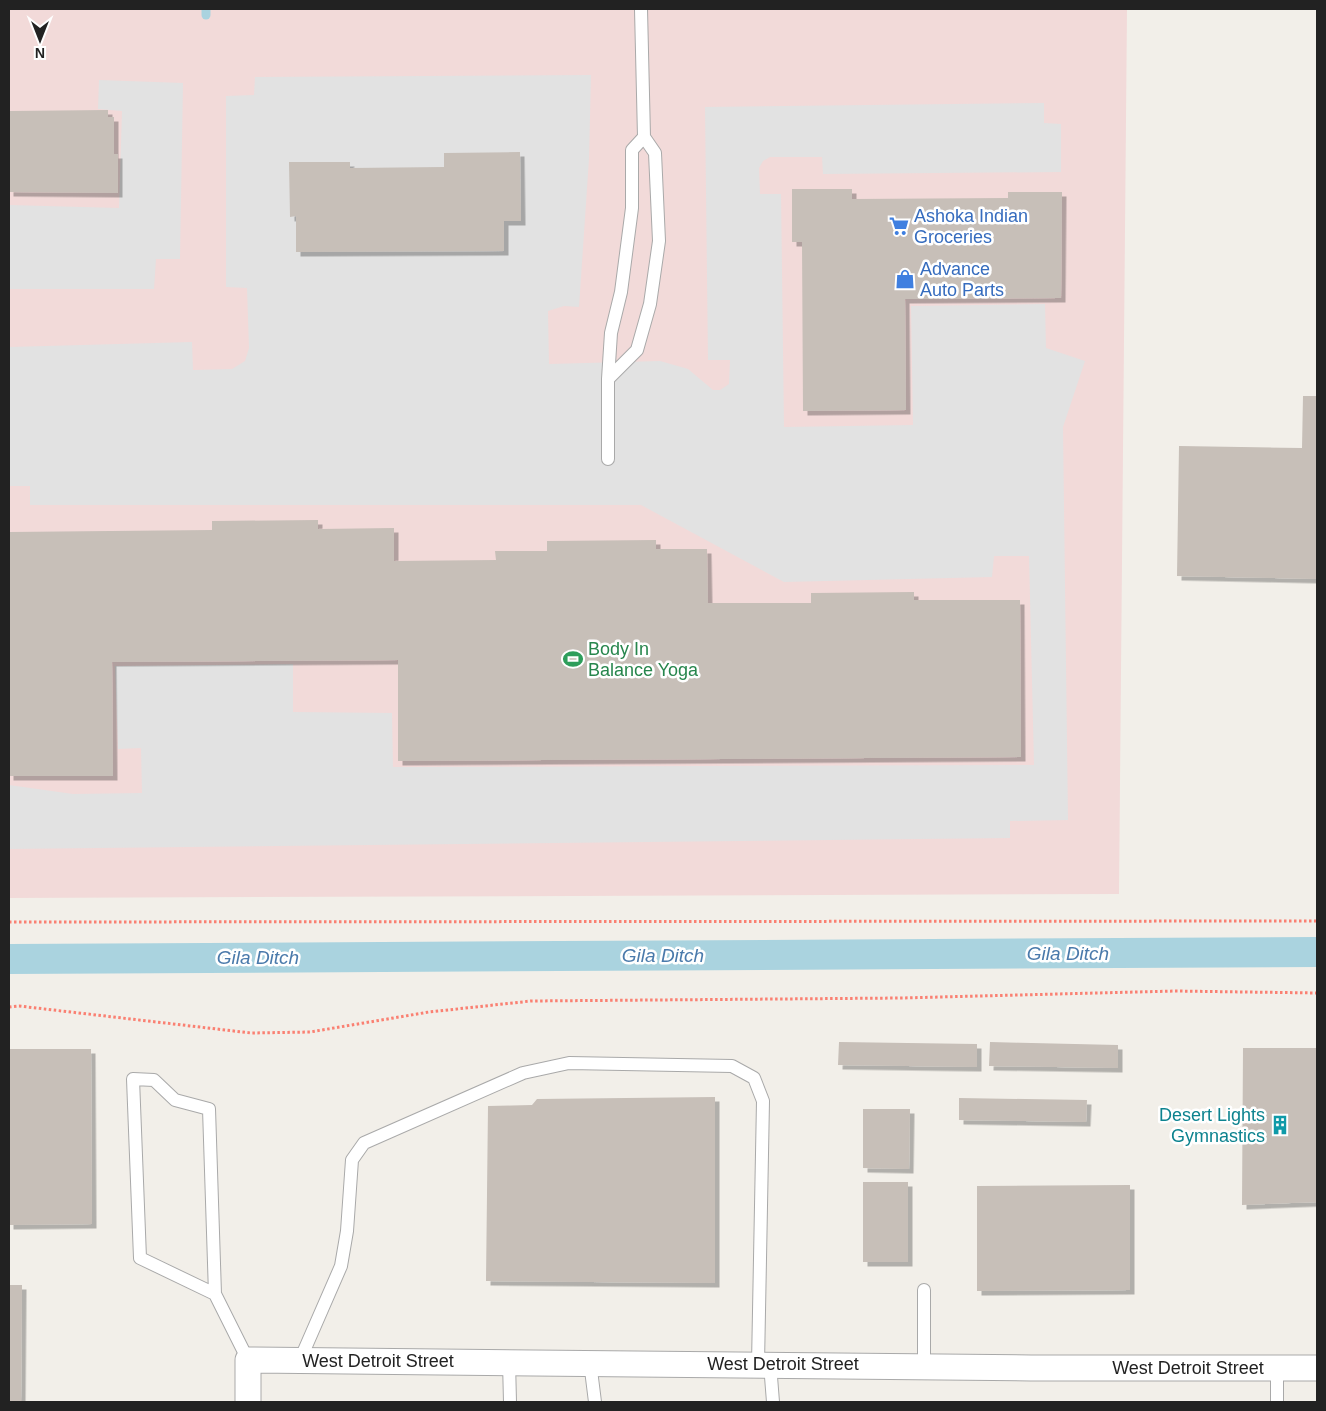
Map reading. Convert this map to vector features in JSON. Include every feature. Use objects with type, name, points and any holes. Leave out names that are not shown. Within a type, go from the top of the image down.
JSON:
[{"type":"street","name":"West Detroit Street","points":[[248,1360],[924,1365],[1031,1368],[1317,1368]]},
{"type":"street","points":[[248,1360],[248,1402]]},
{"type":"lane","points":[[608,379],[637,350],[650,304],[659,241],[655,153],[644,137],[641,9]]},
{"type":"lane","points":[[608,458],[608,379],[611,333],[621,292],[632,208],[632,150],[644,137]]},
{"type":"lane","points":[[300,1360],[341,1266],[347,1231],[352,1160],[364,1143],[523,1073],[569,1063],[732,1066],[754,1078],[763,1101],[764,1364],[774,1402]]},
{"type":"lane","points":[[215,1294],[140,1258],[133,1079],[154,1080],[175,1100],[209,1110],[215,1294],[248,1360]]},
{"type":"lane","points":[[924,1290],[924,1365]]},
{"type":"lane","points":[[509,1362],[510,1402]]},
{"type":"lane","points":[[590,1362],[595,1402]]},
{"type":"lane","points":[[1277,1368],[1277,1402]]},
{"type":"path","points":[[9,922],[1317,921]]},
{"type":"path","points":[[9,1007],[19,1006],[251,1033],[310,1032],[429,1012],[531,1001],[920,998],[1175,991],[1317,993]]},
{"type":"shaded area","points":[[9,9],[1127,9],[1119,894],[9,898]]},
{"type":"shaded area","points":[[591,75],[589,159],[579,307],[564,306],[548,311],[549,364],[660,361],[688,369],[713,390],[720,390],[729,384],[730,360],[708,360],[705,107],[1044,103],[1044,123],[1061,124],[1061,172],[823,174],[822,157],[770,157],[763,161],[759,168],[760,194],[781,194],[784,427],[913,425],[911,306],[1045,304],[1046,348],[1085,361],[1063,427],[1068,820],[1010,821],[1010,838],[9,849],[9,785],[73,794],[142,793],[141,748],[118,749],[115,666],[293,664],[293,712],[392,713],[393,767],[1034,765],[1029,556],[994,556],[992,577],[784,582],[641,505],[30,505],[30,486],[9,486],[9,347],[192,342],[193,370],[232,369],[245,361],[249,348],[247,288],[226,287],[226,96],[254,95],[255,77]]},
{"type":"shaded area","points":[[99,80],[183,83],[180,259],[156,259],[154,289],[9,289],[9,205],[119,208],[122,111],[98,109]]},
{"type":"building","points":[[108,110],[108,117],[114,117],[114,154],[118,154],[118,193],[9,192],[9,111]]},
{"type":"building","points":[[520,152],[521,221],[504,221],[504,251],[296,252],[296,216],[290,217],[289,162],[350,162],[350,168],[444,167],[444,153]]},
{"type":"building","points":[[792,189],[852,189],[852,199],[1008,198],[1008,192],[1062,192],[1061,298],[905,299],[906,410],[803,411],[802,242],[792,242]]},
{"type":"building","points":[[1303,396],[1317,396],[1317,579],[1177,576],[1179,446],[1302,448]]},
{"type":"building","points":[[318,520],[318,529],[394,528],[394,561],[496,560],[495,551],[547,551],[547,541],[656,540],[656,549],[707,549],[708,603],[811,603],[811,593],[914,592],[914,600],[1020,600],[1021,757],[398,761],[398,660],[112,662],[113,776],[9,776],[9,532],[212,530],[212,521]]},
{"type":"building","points":[[839,1042],[977,1044],[977,1067],[838,1065]]},
{"type":"building","points":[[990,1042],[1118,1045],[1118,1068],[989,1066]]},
{"type":"building","name":"Desert Lights Gymnastics","points":[[1243,1048],[1317,1048],[1317,1202],[1242,1205]]},
{"type":"building","points":[[9,1049],[91,1049],[92,1224],[9,1225]]},
{"type":"building","points":[[715,1097],[715,1283],[486,1281],[488,1106],[532,1105],[537,1099]]},
{"type":"building","points":[[959,1098],[1087,1100],[1086,1122],[959,1120]]},
{"type":"building","points":[[863,1109],[910,1109],[909,1169],[863,1168]]},
{"type":"building","points":[[863,1182],[908,1182],[908,1262],[863,1262]]},
{"type":"building","points":[[1130,1185],[1130,1290],[977,1291],[977,1186]]},
{"type":"building","points":[[9,1285],[22,1285],[21,1402],[9,1402]]},
{"type":"waterway","points":[[206,9],[206,15]]},
{"type":"waterway","name":"Gila Ditch","points":[[9,959],[1317,952]]},
{"type":"place","name":"Ashoka Indian Groceries","points":[[899,226]]},
{"type":"place","name":"Advance Auto Parts","points":[[905,279]]},
{"type":"place","name":"Body In Balance Yoga","points":[[573,659]]},
{"type":"place","name":"Desert Lights Gymnastics","points":[[1280,1125]]}]
